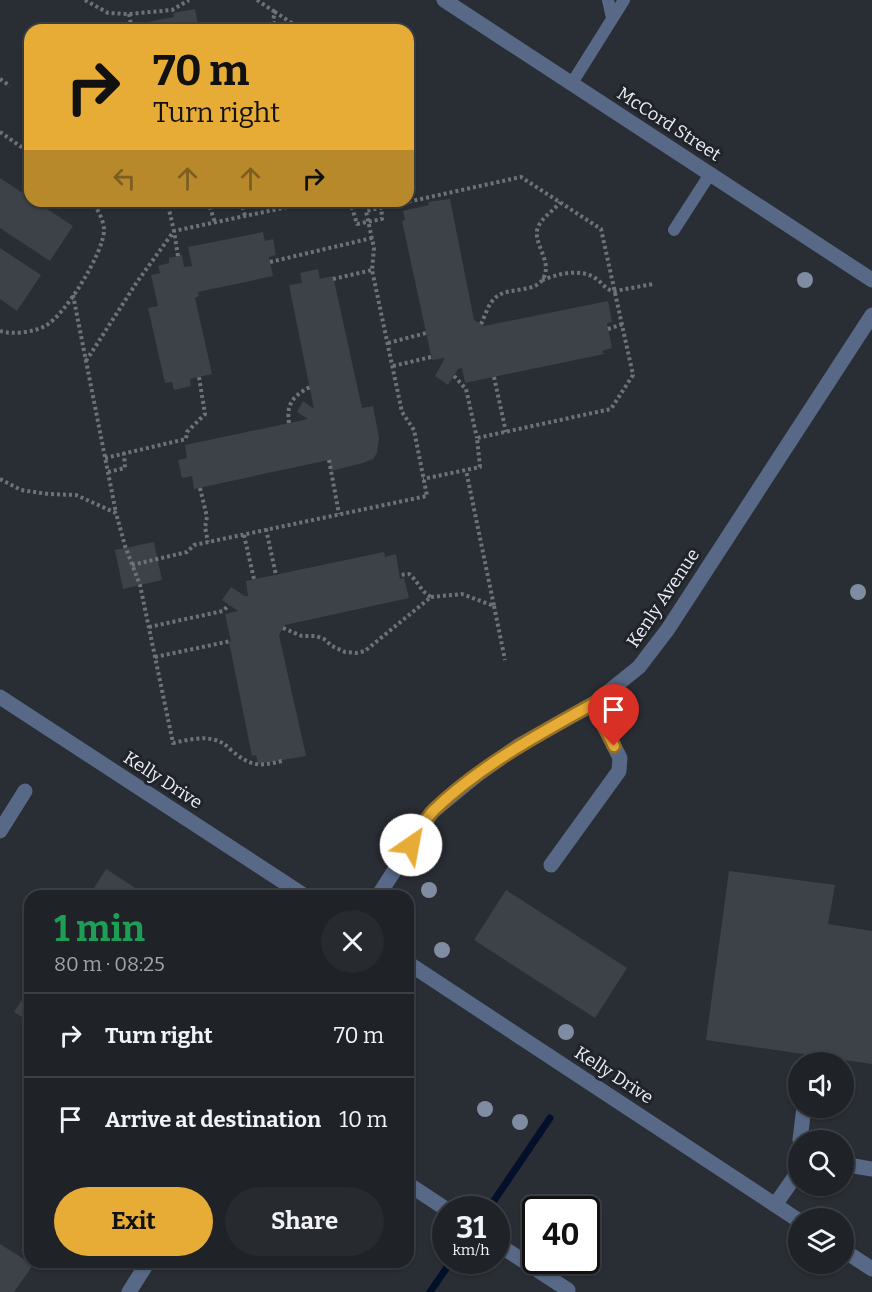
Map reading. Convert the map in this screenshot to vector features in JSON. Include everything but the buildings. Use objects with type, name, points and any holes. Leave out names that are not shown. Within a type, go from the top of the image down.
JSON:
[{"type":"street","name":"McCord Street","points":[[444,0],[872,280]]},
{"type":"street","name":"Kenly Avenue","points":[[382,890],[432,812],[477,775],[518,746],[593,704],[639,667],[668,629],[872,315]]},
{"type":"street","name":"Kelly Drive","points":[[0,697],[295,890]]},
{"type":"street","points":[[551,865],[619,771],[620,758],[593,704]]},
{"type":"street","points":[[0,831],[25,791]]},
{"type":"street","name":"Kelly Drive","points":[[414,967],[788,1213]]},
{"type":"street","points":[[854,1166],[872,1169]]},
{"type":"street","points":[[776,1205],[788,1187]]},
{"type":"street","points":[[414,1188],[432,1200]]},
{"type":"street","points":[[510,1252],[568,1290]]},
{"type":"street","points":[[854,1257],[870,1268]]},
{"type":"street","points":[[129,1292],[144,1268]]},
{"type":"lane","points":[[608,0],[612,18]]},
{"type":"lane","points":[[572,83],[624,0]]},
{"type":"lane","points":[[674,230],[710,174]]},
{"type":"path","points":[[85,0],[108,13],[129,14],[172,10],[189,0]]},
{"type":"path","points":[[257,0],[293,24]]},
{"type":"path","points":[[274,24],[275,12]]},
{"type":"path","points":[[129,14],[131,24]]},
{"type":"path","points":[[0,79],[10,86]]},
{"type":"path","points":[[0,132],[24,149]]},
{"type":"path","points":[[414,201],[521,177],[601,229],[633,375],[611,409],[477,438]]},
{"type":"path","points":[[481,324],[493,300],[499,295],[538,285],[544,277],[545,258],[537,236],[538,228],[543,219],[560,202]]},
{"type":"path","points":[[0,331],[25,332],[45,326],[62,313],[98,255],[104,229],[96,207]]},
{"type":"path","points":[[168,207],[178,256]]},
{"type":"path","points":[[210,207],[215,223]]},
{"type":"path","points":[[243,207],[245,216]]},
{"type":"path","points":[[86,361],[131,291],[174,231],[288,207]]},
{"type":"path","points":[[352,207],[357,224],[382,219],[382,208]]},
{"type":"path","points":[[132,565],[187,552],[194,545],[427,496],[414,430],[402,412],[372,270],[374,248],[366,211],[386,207]]},
{"type":"path","points":[[270,262],[372,238]]},
{"type":"path","points":[[333,279],[372,270]]},
{"type":"path","points":[[542,280],[573,272],[593,277],[610,291],[653,284]]},
{"type":"path","points":[[73,295],[116,513],[140,585],[173,743],[201,738],[213,739],[223,743],[250,764],[267,765],[282,761],[282,759]]},
{"type":"path","points":[[608,329],[623,324]]},
{"type":"path","points":[[388,343],[426,333]]},
{"type":"path","points":[[393,366],[431,357]]},
{"type":"path","points":[[423,479],[480,467],[477,438],[466,389],[454,376]]},
{"type":"path","points":[[105,458],[187,442],[187,432],[205,414],[199,377]]},
{"type":"path","points":[[494,377],[506,432]]},
{"type":"path","points":[[289,423],[287,411],[289,405],[298,394],[310,387]]},
{"type":"path","points":[[108,472],[125,468],[124,453]]},
{"type":"path","points":[[329,460],[339,514]]},
{"type":"path","points":[[466,470],[505,660]]},
{"type":"path","points":[[0,479],[21,490],[76,495],[116,513]]},
{"type":"path","points":[[200,488],[207,517],[205,527],[207,542]]},
{"type":"path","points":[[266,530],[276,575]]},
{"type":"path","points":[[244,535],[254,579]]},
{"type":"path","points":[[400,575],[409,574],[431,597]]},
{"type":"path","points":[[283,628],[302,636],[316,636],[345,652],[356,653],[373,646],[431,597],[462,594],[494,606]]},
{"type":"path","points":[[149,627],[223,611],[229,605]]},
{"type":"path","points":[[155,657],[231,641]]},
{"type":"waterway","points":[[497,1196],[550,1118]]},
{"type":"waterway","points":[[430,1292],[442,1274]]},
{"type":"route","points":[[411,845],[432,812],[477,775],[518,746],[593,704],[614,746]]}]
